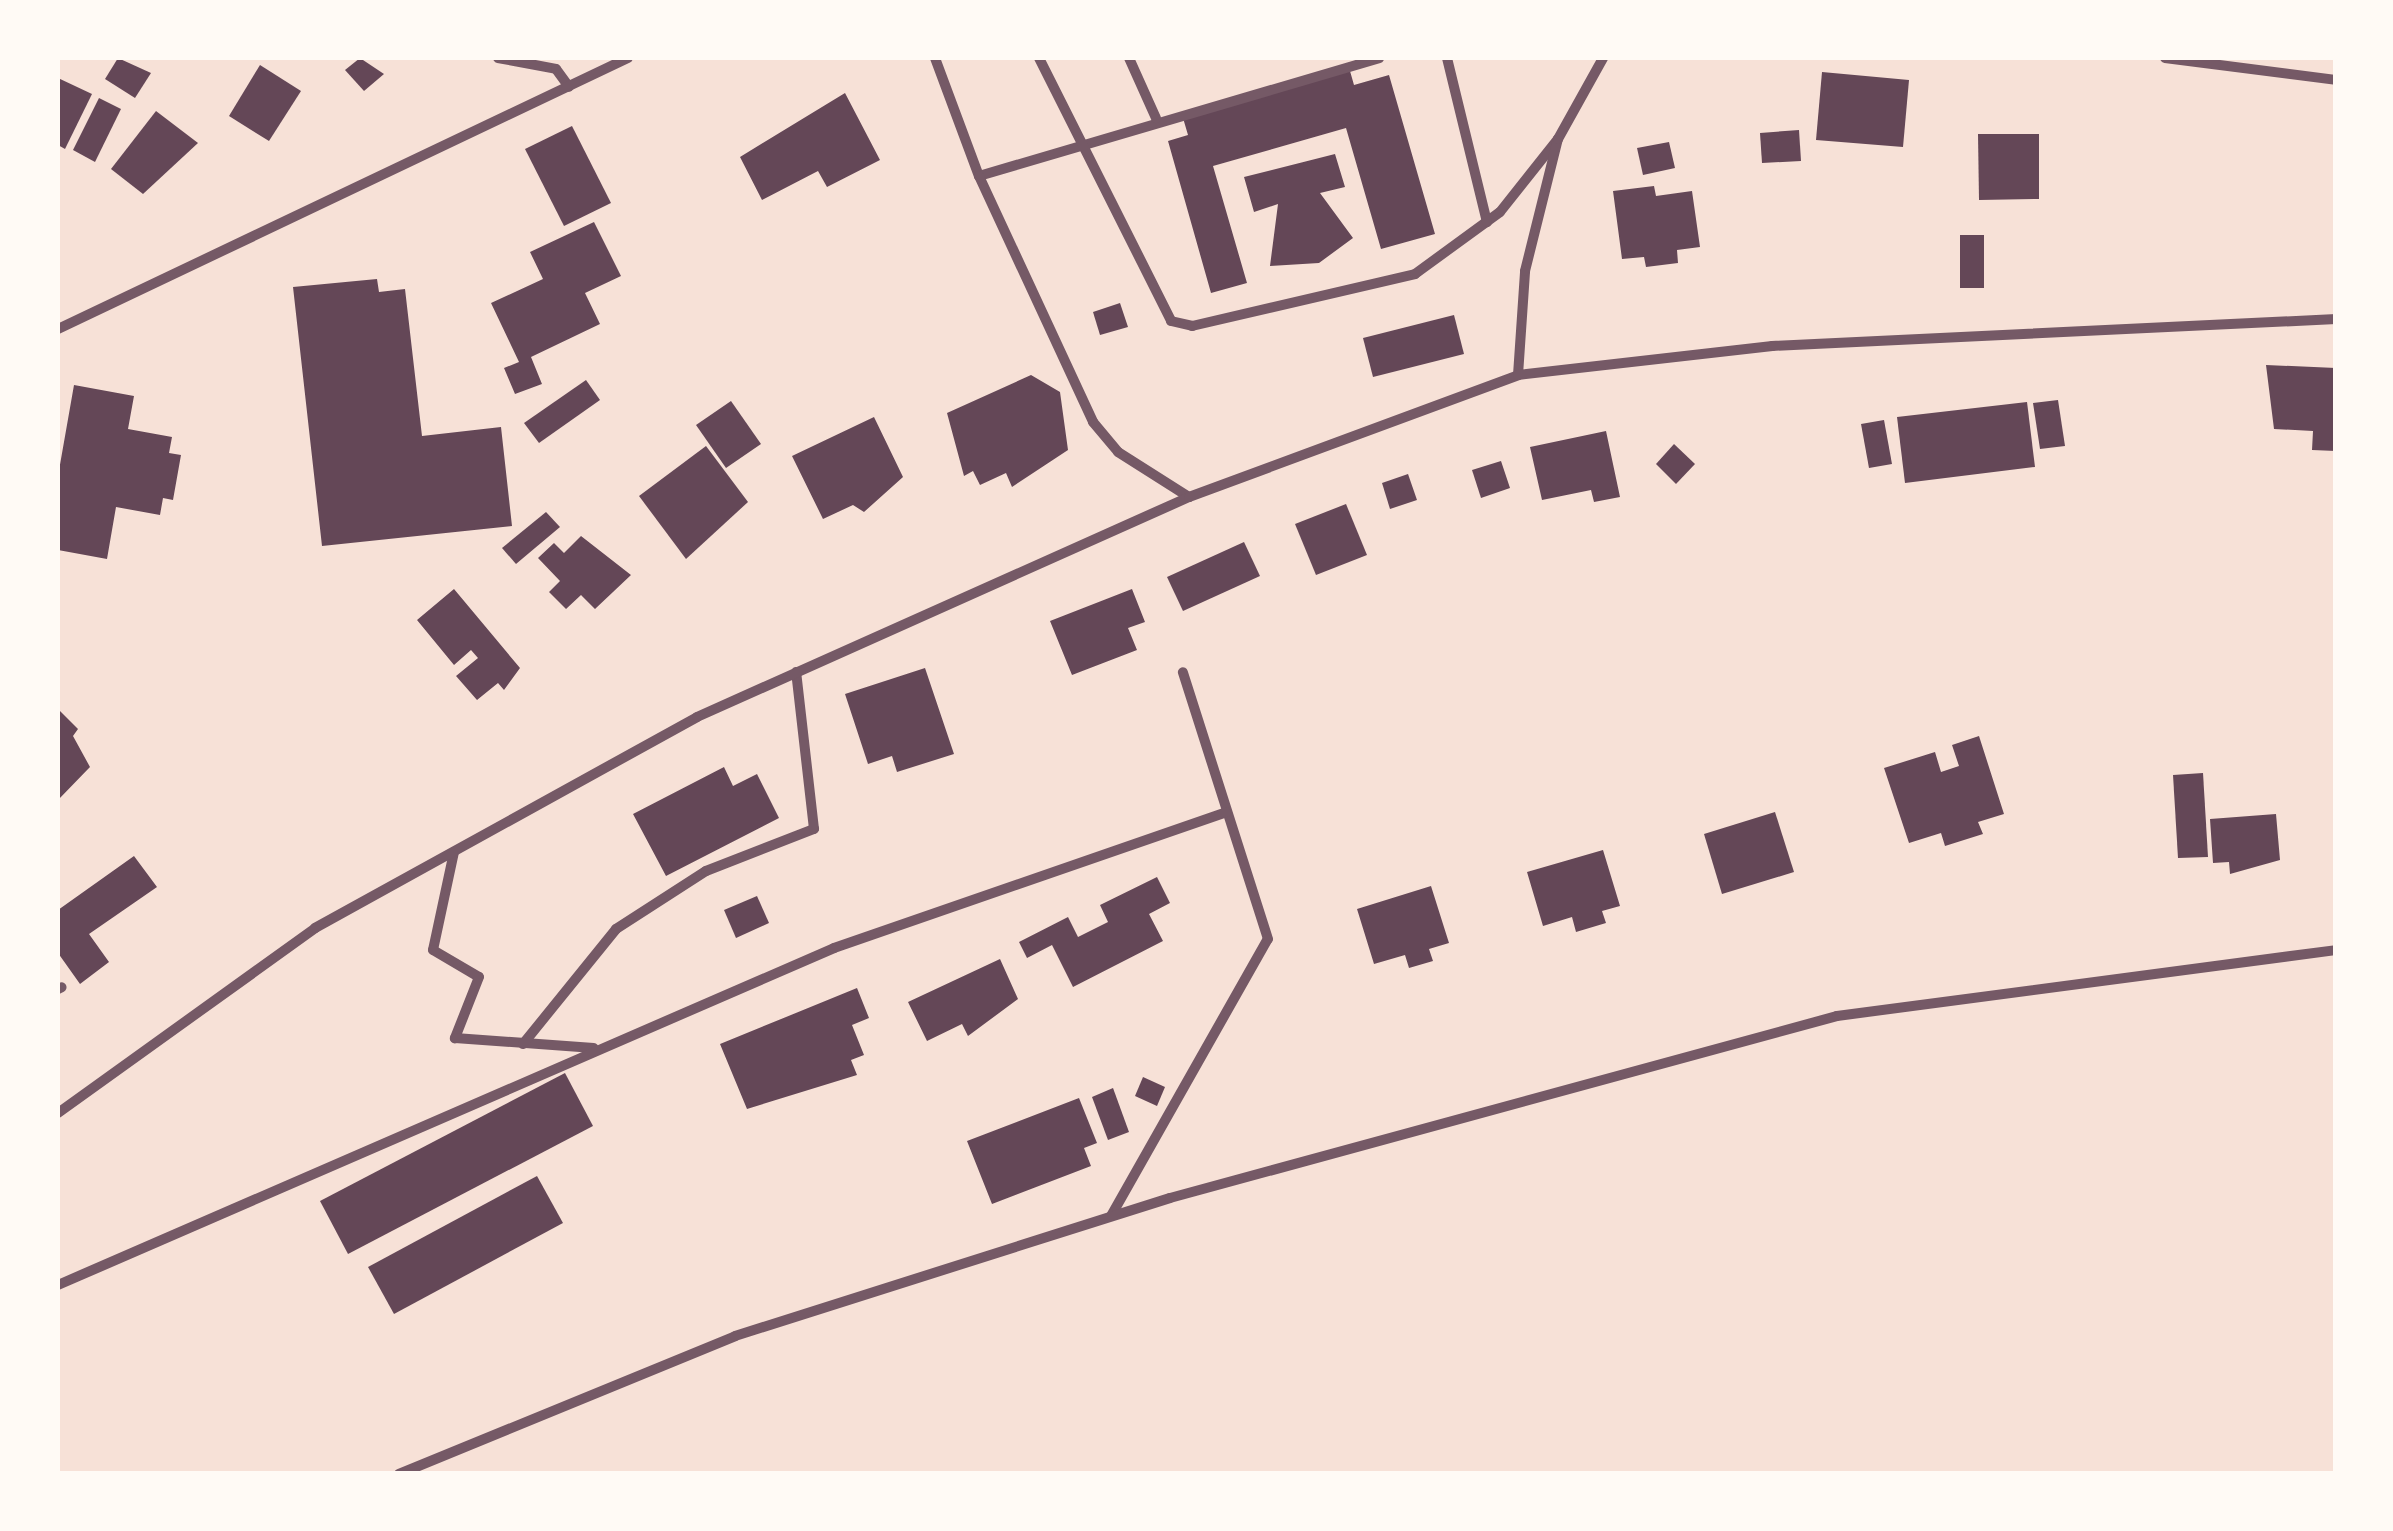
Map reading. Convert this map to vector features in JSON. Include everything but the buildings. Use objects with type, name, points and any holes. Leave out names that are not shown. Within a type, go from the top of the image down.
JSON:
[{"type":"street","points":[[498,58],[556,69],[569,87]]},
{"type":"street","points":[[58,329],[628,58]]},
{"type":"street","points":[[935,58],[979,176],[1093,422],[1118,452],[1190,497]]},
{"type":"street","points":[[1038,58],[1171,321],[1192,326],[1415,274],[1487,222],[1558,138],[1603,58]]},
{"type":"street","points":[[1129,58],[1156,118]]},
{"type":"street","points":[[979,176],[1156,118],[1379,58]]},
{"type":"street","points":[[1447,58],[1487,222]]},
{"type":"street","points":[[2165,58],[2336,80]]},
{"type":"street","points":[[1518,375],[1525,271],[1558,138]]},
{"type":"street","points":[[58,1114],[193,1008],[454,852],[796,672],[1190,497],[1518,375],[1772,346],[2336,319]]},
{"type":"street","points":[[523,1044],[616,929],[706,871],[814,829],[796,672]]},
{"type":"street","points":[[1111,1217],[1268,940],[1184,672]]},
{"type":"street","points":[[58,1285],[834,948],[1226,812]]},
{"type":"street","points":[[454,852],[433,950],[479,977],[455,1038],[600,1048]]},
{"type":"street","points":[[399,1474],[735,1336],[1111,1217],[1837,1016],[2336,950]]}]
